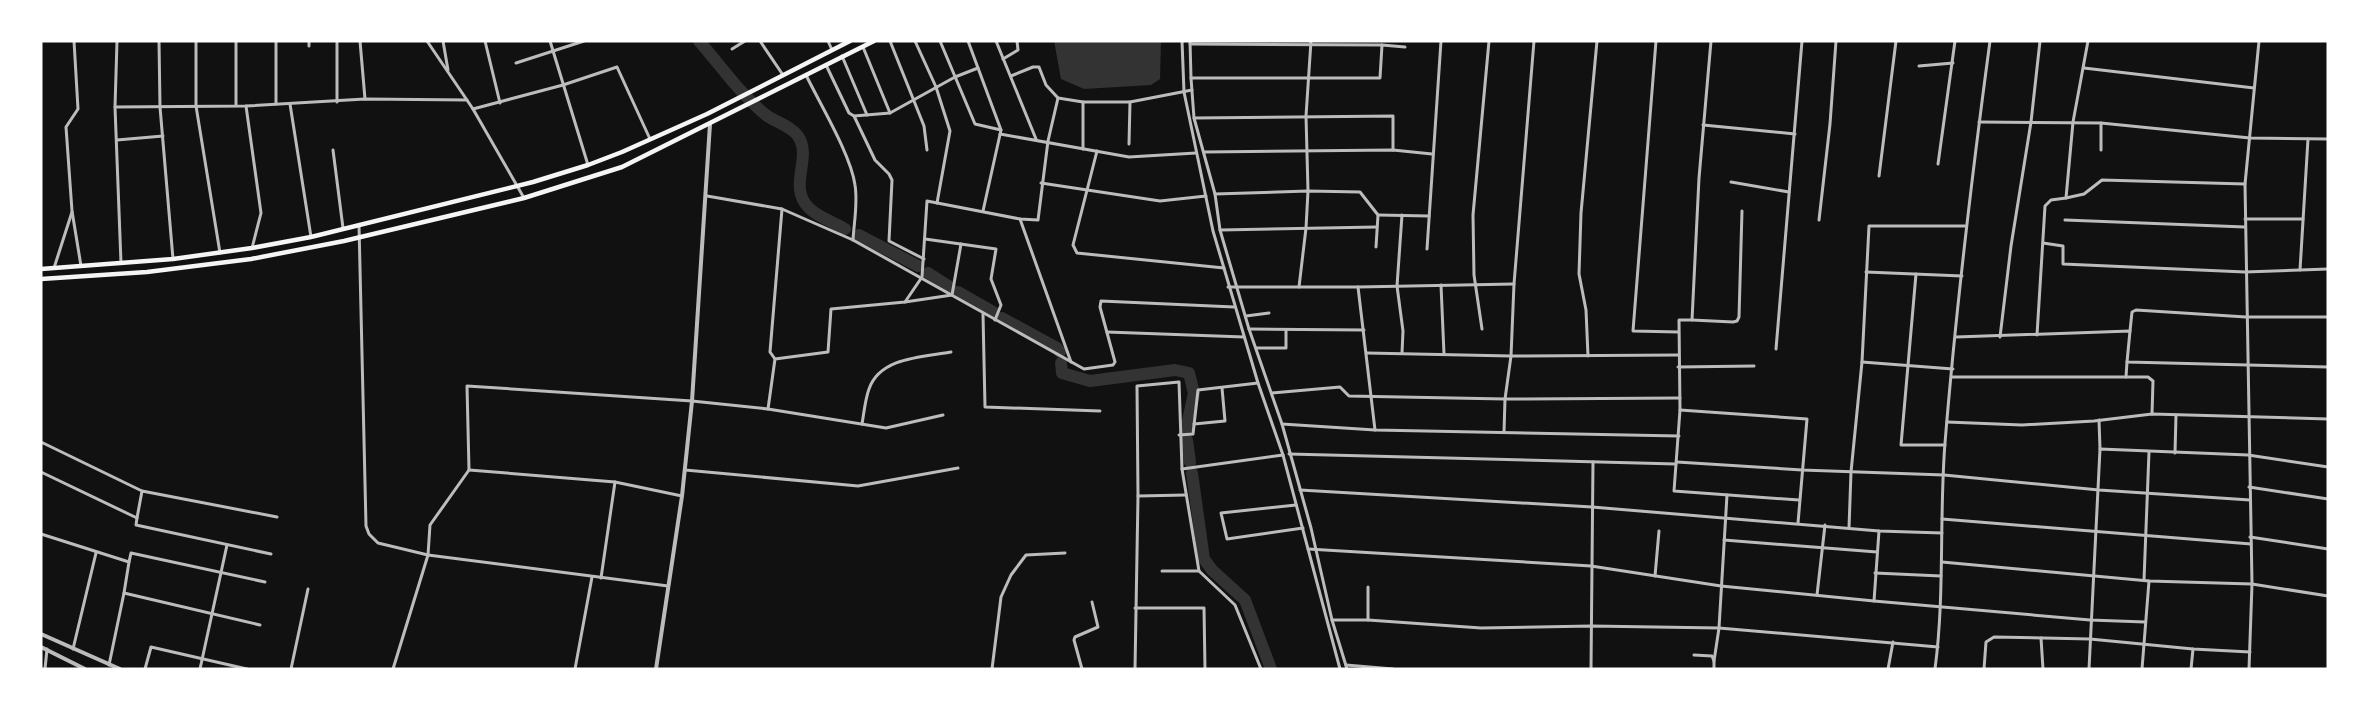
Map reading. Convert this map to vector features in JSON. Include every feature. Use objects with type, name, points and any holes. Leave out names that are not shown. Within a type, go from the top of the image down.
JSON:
[{"type":"main road","points":[[41,269],[173,259],[252,248],[311,236],[517,186],[588,166],[730,103],[850,41]]},
{"type":"main road","points":[[41,279],[190,268],[251,259],[359,237],[524,198],[622,167],[760,100],[874,41]]},
{"type":"street","points":[[74,41],[78,109],[66,127],[72,211],[81,266]]},
{"type":"street","points":[[117,41],[115,108],[121,263]]},
{"type":"street","points":[[159,41],[160,107],[173,259]]},
{"type":"street","points":[[196,41],[196,106],[220,253]]},
{"type":"street","points":[[236,41],[236,105]]},
{"type":"street","points":[[276,41],[276,104]]},
{"type":"street","points":[[309,41],[309,46]]},
{"type":"street","points":[[337,41],[337,102]]},
{"type":"street","points":[[360,41],[365,99]]},
{"type":"street","points":[[428,41],[467,100],[524,198]]},
{"type":"street","points":[[443,41],[448,72]]},
{"type":"street","points":[[485,41],[500,103]]},
{"type":"street","points":[[550,41],[588,166]]},
{"type":"street","points":[[516,63],[584,41]]},
{"type":"street","points":[[732,48],[745,41]]},
{"type":"street","points":[[760,41],[783,75]]},
{"type":"street","points":[[828,41],[832,50]]},
{"type":"street","points":[[890,41],[924,126],[927,150]]},
{"type":"street","points":[[915,41],[936,87],[950,131],[938,203]]},
{"type":"street","points":[[940,41],[975,124],[1001,132],[1129,157],[1196,153]]},
{"type":"street","points":[[968,41],[1001,132],[983,211]]},
{"type":"street","points":[[996,41],[1036,139]]},
{"type":"street","points":[[1003,59],[1018,50],[1017,41]]},
{"type":"street","points":[[1182,41],[1184,92],[1213,231],[1234,308],[1284,455],[1340,669]]},
{"type":"street","points":[[1427,249],[1441,41]]},
{"type":"street","points":[[1482,329],[1476,286],[1472,214],[1489,41]]},
{"type":"street","points":[[1504,432],[1504,399],[1512,356],[1514,284],[1534,41]]},
{"type":"street","points":[[1588,356],[1586,310],[1579,274],[1581,213],[1597,41]]},
{"type":"street","points":[[1656,41],[1633,331],[1678,332]]},
{"type":"street","points":[[1692,320],[1703,125],[1710,41]]},
{"type":"street","points":[[1776,350],[1789,192],[1796,134],[1802,41]]},
{"type":"street","points":[[1820,220],[1836,41]]},
{"type":"street","points":[[1880,176],[1896,41]]},
{"type":"street","points":[[1938,164],[1955,41]]},
{"type":"street","points":[[1935,669],[1941,606],[1942,519],[1947,422],[1962,276],[1965,226],[1990,41]]},
{"type":"street","points":[[2000,337],[2011,246],[2031,122],[2040,41]]},
{"type":"street","points":[[2066,198],[2073,122],[2088,41]]},
{"type":"street","points":[[2249,669],[2252,584],[2248,455],[2245,184],[2259,41]]},
{"type":"street","points":[[1392,669],[1346,667],[1332,620],[1317,549],[1282,424],[1249,329],[1220,230],[1215,194],[1194,118],[1190,42],[1311,42],[1405,47]]},
{"type":"street","points":[[1299,287],[1308,191],[1306,116],[1311,42]]},
{"type":"street","points":[[1191,78],[1380,78],[1382,45]]},
{"type":"street","points":[[863,46],[890,113]]},
{"type":"street","points":[[842,56],[867,115]]},
{"type":"street","points":[[1919,66],[1953,63]]},
{"type":"street","points":[[826,65],[849,113],[854,116],[875,160],[889,174],[892,180],[889,241],[924,259]]},
{"type":"street","points":[[472,109],[563,85],[617,67],[650,139]]},
{"type":"street","points":[[1010,76],[1039,67],[1046,85],[1058,98],[1083,102],[1130,102],[1192,90]]},
{"type":"street","points":[[854,116],[890,113],[955,77],[978,68]]},
{"type":"street","points":[[2084,68],[2254,88]]},
{"type":"street","points":[[806,76],[840,144],[854,181],[856,193],[854,240]]},
{"type":"street","points":[[905,302],[922,277],[927,200],[1020,219],[1038,220],[1048,141],[1058,98]]},
{"type":"street","points":[[115,108],[246,106],[365,99],[467,100]]},
{"type":"street","points":[[1083,102],[1083,149]]},
{"type":"street","points":[[1130,102],[1130,144]]},
{"type":"street","points":[[290,104],[311,236]]},
{"type":"street","points":[[246,106],[260,213],[252,248]]},
{"type":"street","points":[[1194,118],[1393,116],[1393,150]]},
{"type":"street","points":[[1979,122],[2101,122],[2250,138],[2328,139]]},
{"type":"street","points":[[2101,122],[2101,150]]},
{"type":"street","points":[[656,669],[682,496],[692,400],[710,124]]},
{"type":"street","points":[[1703,125],[1796,134]]},
{"type":"street","points":[[117,140],[163,136]]},
{"type":"street","points":[[2300,270],[2308,140]]},
{"type":"street","points":[[333,150],[343,228]]},
{"type":"street","points":[[1204,152],[1393,150],[1432,154]]},
{"type":"street","points":[[1096,151],[1073,245],[1077,253],[1224,268]]},
{"type":"street","points":[[2037,335],[2045,206],[2051,200],[2084,194],[2098,183],[2107,180],[2245,184]]},
{"type":"street","points":[[1731,182],[1789,192]]},
{"type":"street","points":[[1042,183],[1160,201],[1206,196]]},
{"type":"street","points":[[1215,194],[1308,191],[1360,192],[1378,215],[1376,247]]},
{"type":"street","points":[[706,196],[782,209],[854,240],[1071,363],[1089,370],[1113,365],[1115,358],[1100,307],[1101,301],[1234,308]]},
{"type":"street","points":[[768,409],[775,359],[770,352],[782,209]]},
{"type":"street","points":[[54,268],[72,211]]},
{"type":"street","points":[[1742,211],[1739,318],[1733,322],[1678,320],[1680,410],[1674,491],[1799,500]]},
{"type":"street","points":[[1378,215],[1429,216]]},
{"type":"street","points":[[1402,215],[1397,286],[1403,331],[1402,353]]},
{"type":"street","points":[[1020,219],[1071,363]]},
{"type":"street","points":[[2246,219],[2303,219]]},
{"type":"street","points":[[2065,220],[2245,227]]},
{"type":"street","points":[[358,224],[366,526],[369,534],[378,543],[428,555],[668,586]]},
{"type":"street","points":[[1849,528],[1851,472],[1862,362],[1869,226],[1965,226]]},
{"type":"street","points":[[1220,230],[1377,227]]},
{"type":"street","points":[[925,240],[996,249],[991,279],[1002,305],[996,320]]},
{"type":"street","points":[[2043,243],[2063,246],[2063,264],[2245,272],[2328,269]]},
{"type":"street","points":[[952,295],[961,244]]},
{"type":"street","points":[[1866,272],[1962,276]]},
{"type":"street","points":[[1916,274],[1901,445],[1945,445]]},
{"type":"street","points":[[1228,287],[1358,288],[1514,284]]},
{"type":"street","points":[[1441,285],[1444,354]]},
{"type":"street","points":[[1358,288],[1375,430]]},
{"type":"street","points":[[775,359],[828,352],[831,309],[905,302],[952,295]]},
{"type":"street","points":[[2126,377],[2132,312],[2136,310],[2246,317],[2328,317]]},
{"type":"street","points":[[1246,316],[1269,312]]},
{"type":"street","points":[[983,313],[985,407],[1100,411]]},
{"type":"street","points":[[1249,329],[1364,330]]},
{"type":"street","points":[[1256,348],[1286,348],[1286,330]]},
{"type":"street","points":[[1956,337],[2000,337],[2130,331]]},
{"type":"street","points":[[1107,332],[1244,338]]},
{"type":"street","points":[[862,424],[869,389],[882,370],[906,360],[951,352]]},
{"type":"street","points":[[1367,353],[1512,356],[1678,355]]},
{"type":"street","points":[[1862,362],[1953,369]]},
{"type":"street","points":[[2127,362],[2328,367]]},
{"type":"street","points":[[1678,367],[1754,366]]},
{"type":"street","points":[[1952,377],[2152,378],[2152,414]]},
{"type":"street","points":[[1135,669],[1138,496],[1137,386],[1179,382],[1179,434],[1182,469],[1199,571],[1236,605],[1261,669]]},
{"type":"street","points":[[1179,434],[1193,434],[1198,390],[1258,383]]},
{"type":"street","points":[[393,669],[428,555],[430,525],[469,470],[467,386],[692,400],[768,409],[886,428],[943,415]]},
{"type":"street","points":[[1272,393],[1340,387],[1349,396],[1372,397],[1504,399],[1680,398]]},
{"type":"street","points":[[1194,424],[1225,421],[1222,388]]},
{"type":"street","points":[[1680,410],[1807,419],[1798,523]]},
{"type":"street","points":[[1947,422],[2022,424],[2099,420],[2152,414],[2328,419]]},
{"type":"street","points":[[2175,453],[2176,415]]},
{"type":"street","points":[[2089,669],[2090,620],[2099,490],[2099,420]]},
{"type":"street","points":[[1282,424],[1375,430],[1679,436]]},
{"type":"street","points":[[41,442],[142,491],[277,517]]},
{"type":"street","points":[[2100,449],[2248,455],[2328,467]]},
{"type":"street","points":[[2144,580],[2149,452]]},
{"type":"street","points":[[1289,454],[1677,463],[1944,475],[2099,490],[2250,500]]},
{"type":"street","points":[[1182,469],[1284,455]]},
{"type":"street","points":[[1591,669],[1593,462]]},
{"type":"street","points":[[685,470],[858,486],[958,468]]},
{"type":"street","points":[[469,470],[615,482],[682,496]]},
{"type":"street","points":[[41,472],[137,518]]},
{"type":"street","points":[[601,578],[615,482]]},
{"type":"street","points":[[2249,487],[2328,499]]},
{"type":"street","points":[[1300,490],[1592,507],[1879,531],[1942,533]]},
{"type":"street","points":[[142,491],[136,525],[272,554]]},
{"type":"street","points":[[1138,496],[1186,495]]},
{"type":"street","points":[[1714,669],[1719,628],[1727,495]]},
{"type":"street","points":[[1296,505],[1221,513],[1227,539],[1303,528]]},
{"type":"street","points":[[1942,519],[2251,544]]},
{"type":"street","points":[[1817,595],[1825,525]]},
{"type":"street","points":[[1655,576],[1659,531]]},
{"type":"street","points":[[1874,601],[1879,531]]},
{"type":"street","points":[[41,534],[129,562]]},
{"type":"street","points":[[2250,537],[2328,549]]},
{"type":"street","points":[[1724,540],[1877,552]]},
{"type":"street","points":[[200,669],[227,545]]},
{"type":"street","points":[[1308,550],[1317,549],[1591,566],[1721,586],[2090,620],[2145,622]]},
{"type":"street","points":[[73,649],[96,553]]},
{"type":"street","points":[[109,664],[131,553],[265,582]]},
{"type":"street","points":[[992,669],[1000,598],[1011,575],[1026,555],[1064,554]]},
{"type":"street","points":[[1942,562],[2149,581],[2252,584],[2328,596]]},
{"type":"street","points":[[1162,571],[1199,571]]},
{"type":"street","points":[[1875,573],[1941,576]]},
{"type":"street","points":[[575,669],[592,577]]},
{"type":"street","points":[[2142,669],[2149,581]]},
{"type":"street","points":[[1368,587],[1368,620]]},
{"type":"street","points":[[291,669],[308,589]]},
{"type":"street","points":[[124,593],[260,625]]},
{"type":"street","points":[[1082,669],[1074,640],[1075,637],[1098,627],[1092,602]]},
{"type":"street","points":[[1135,608],[1204,608],[1205,669]]},
{"type":"street","points":[[1332,620],[1368,620],[1481,628],[1591,626],[1719,628],[1938,647]]},
{"type":"street","points":[[41,634],[120,669]]},
{"type":"street","points":[[1984,669],[1986,642],[1990,637],[2090,639],[2193,649],[2250,652]]},
{"type":"street","points":[[2041,638],[2043,669]]},
{"type":"street","points":[[1888,669],[1893,642]]},
{"type":"street","points":[[41,647],[85,669]]},
{"type":"street","points":[[145,669],[151,647],[247,669]]},
{"type":"street","points":[[2191,669],[2193,649]]},
{"type":"street","points":[[45,669],[47,650]]},
{"type":"street","points":[[1694,655],[1712,656],[1714,661]]},
{"type":"shaded area","points":[[1054,41],[1161,41],[1160,79],[1151,85],[1084,89],[1061,79]]},
{"type":"waterway","points":[[699,41],[739,89],[757,107],[770,118],[791,129],[798,136],[803,153],[800,181],[800,191],[803,199],[809,208],[817,214],[845,229]]},
{"type":"waterway","points":[[859,235],[918,266]]},
{"type":"waterway","points":[[928,273],[950,287]]},
{"type":"waterway","points":[[958,292],[993,312]]},
{"type":"waterway","points":[[1002,318],[1057,348],[1060,352]]},
{"type":"waterway","points":[[1061,363],[1062,373],[1090,381],[1175,370],[1189,373],[1194,393],[1186,430]]},
{"type":"waterway","points":[[1187,440],[1190,462]]},
{"type":"waterway","points":[[1192,473],[1204,559],[1212,570],[1245,600],[1271,669]]}]
